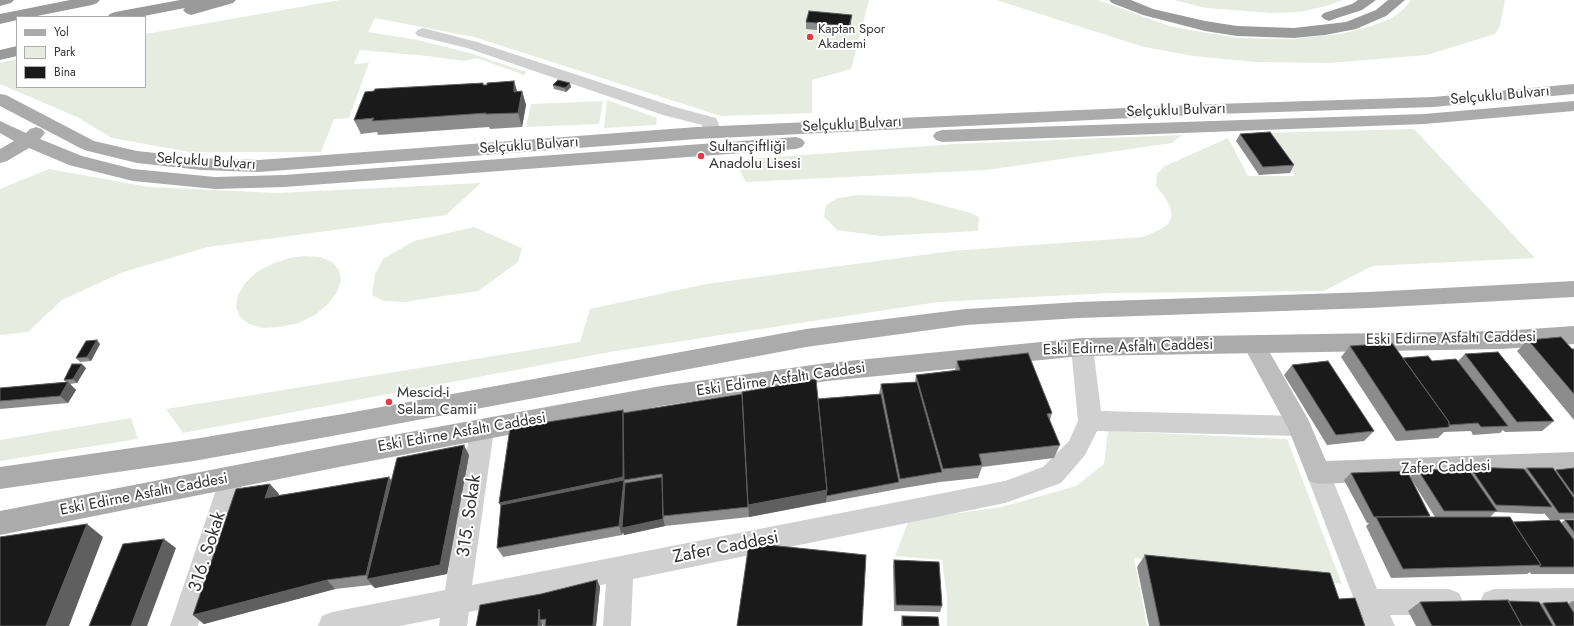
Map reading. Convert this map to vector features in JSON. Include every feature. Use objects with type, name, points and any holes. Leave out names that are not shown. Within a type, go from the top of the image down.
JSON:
[{"type":"highway","points":[[0,1],[6,0]]},
{"type":"highway","points":[[0,18],[92,0]]},
{"type":"highway","points":[[120,16],[204,0]]},
{"type":"highway","points":[[146,22],[228,0]]},
{"type":"highway","points":[[1117,0],[1155,14],[1205,26],[1237,31],[1294,33],[1350,26],[1381,13],[1397,0]]},
{"type":"highway","points":[[1147,0],[1177,9],[1224,18],[1275,22],[1320,18],[1340,14],[1357,7],[1368,0]]},
{"type":"highway","points":[[0,40],[16,37]]},
{"type":"highway","points":[[0,55],[16,51]]},
{"type":"main road","name":"Selçuklu Bulvarı","points":[[0,99],[88,145],[137,157],[201,164],[259,166],[712,133],[1216,109],[1433,102],[1574,89]]},
{"type":"main road","name":"Selçuklu Bulvarı","points":[[3,133],[76,161],[134,175],[215,183],[284,181],[832,140],[1424,119],[1574,106]]},
{"type":"main road","points":[[0,157],[28,142],[36,134],[42,121]]},
{"type":"main road","name":"Eski Edirne Asfaltı Caddesi","points":[[0,478],[194,450],[343,424],[806,338],[966,317],[1103,309],[1369,300],[1574,289]]},
{"type":"main road","name":"Eski Edirne Asfaltı Caddesi","points":[[0,523],[339,456],[661,396],[827,372],[1082,347],[1254,345],[1403,340],[1502,340],[1574,335]]},
{"type":"street","points":[[423,33],[472,45],[669,111],[710,122],[712,133]]},
{"type":"street","points":[[1254,345],[1300,426],[1369,602],[1381,626]]},
{"type":"street","points":[[1082,347],[1090,421],[1300,426]]},
{"type":"street","name":"Zafer Caddesi","points":[[332,626],[455,613],[620,570],[1005,492],[1052,475],[1077,448],[1090,421]]},
{"type":"street","name":"315. Sokak","points":[[455,613],[482,430]]},
{"type":"street","name":"Zafer Caddesi","points":[[1318,473],[1574,463]]},
{"type":"street","name":"316. Sokak","points":[[184,626],[232,478]]},
{"type":"street","points":[[617,626],[620,570]]},
{"type":"street","points":[[1369,602],[1574,601]]},
{"type":"green space","points":[[340,0],[869,0],[851,69],[812,80],[812,113],[721,116],[474,37],[375,18],[368,32],[418,40],[470,53],[526,72],[524,75],[477,58],[464,61],[360,50],[354,64],[369,63],[349,118],[334,119],[321,152],[190,152],[112,138],[77,117],[0,84],[0,63],[16,59],[16,88],[146,88],[146,34]]},
{"type":"green space","points":[[996,0],[1098,0],[1169,26],[1239,38],[1291,39],[1341,34],[1372,26],[1392,18],[1404,9],[1411,0],[1505,0],[1500,26],[1495,34],[1427,55],[1329,63],[1255,62],[1193,56],[1144,47]]},
{"type":"green space","points":[[1174,0],[1343,0],[1326,6],[1300,12],[1271,13],[1206,8]]},
{"type":"green space","points":[[607,100],[657,118],[656,125],[604,128]]},
{"type":"green space","points":[[603,101],[599,124],[526,127],[531,104]]},
{"type":"green space","points":[[1414,129],[1535,258],[1372,266],[1324,291],[1109,293],[938,302],[610,352],[183,433],[166,409],[580,342],[590,309],[706,284],[952,251],[1143,237],[1161,229],[1168,224],[1172,216],[1170,207],[1156,186],[1157,174],[1165,166],[1228,138],[1248,176],[1295,176],[1266,133]]},
{"type":"green space","points":[[1182,135],[1172,143],[986,170],[746,182],[734,160],[955,144]]},
{"type":"green space","points":[[49,169],[149,187],[277,193],[481,183],[446,215],[208,247],[123,272],[62,300],[28,332],[0,335],[0,189]]},
{"type":"green space","points":[[858,195],[910,197],[971,213],[979,217],[978,231],[880,236],[837,230],[824,217],[826,205],[838,198]]},
{"type":"green space","points":[[474,227],[522,248],[518,262],[478,291],[404,302],[384,301],[372,295],[375,274],[383,259],[414,241]]},
{"type":"green space","points":[[305,256],[320,257],[332,262],[339,270],[341,280],[337,292],[328,304],[315,315],[298,323],[280,327],[263,328],[249,324],[240,317],[236,307],[238,295],[245,283],[257,272],[272,264],[289,258]]},
{"type":"green space","points":[[131,418],[138,439],[0,461],[0,440]]},
{"type":"green space","points":[[1108,431],[1287,439],[1342,584],[1134,558],[1147,626],[947,626],[947,597],[942,560],[895,556],[909,520],[1002,507],[1076,486],[1104,464]]},
{"type":"building","points":[[809,11],[852,15],[849,26],[806,22]]},
{"type":"building","points":[[558,80],[570,83],[565,88],[553,85]]},
{"type":"building","points":[[514,81],[514,92],[522,91],[518,113],[485,114],[486,113],[372,121],[374,118],[354,120],[365,92],[374,91],[375,89],[483,83],[483,85],[487,85],[487,83]]},
{"type":"building","points":[[1270,132],[1294,165],[1263,167],[1240,134]]},
{"type":"building","points":[[1561,337],[1572,349],[1574,349],[1574,394],[1528,340]]},
{"type":"building","points":[[97,340],[87,357],[76,358],[86,341]]},
{"type":"building","points":[[1392,343],[1449,422],[1449,427],[1406,431],[1350,346]]},
{"type":"building","points":[[1498,352],[1554,421],[1517,422],[1465,354]]},
{"type":"building","points":[[1028,353],[1052,413],[1047,414],[1060,445],[979,454],[982,465],[943,469],[916,375],[960,370],[957,361]]},
{"type":"building","points":[[1428,356],[1432,361],[1456,359],[1508,426],[1481,427],[1478,423],[1449,425],[1449,422],[1403,358]]},
{"type":"building","points":[[1328,361],[1374,431],[1336,435],[1292,365]]},
{"type":"building","points":[[72,364],[82,364],[73,379],[64,380]]},
{"type":"building","points":[[816,379],[827,490],[748,505],[742,392]]},
{"type":"building","points":[[68,382],[60,396],[0,401],[0,388]]},
{"type":"building","points":[[917,382],[942,472],[900,479],[881,384]]},
{"type":"building","points":[[742,394],[748,507],[663,516],[662,474],[624,480],[623,413]]},
{"type":"building","points":[[881,394],[899,482],[826,496],[827,490],[818,399]]},
{"type":"building","points":[[623,410],[623,477],[499,503],[510,428]]},
{"type":"building","points":[[464,445],[440,565],[367,579],[397,458]]},
{"type":"building","points":[[1470,467],[1524,469],[1552,507],[1496,505]]},
{"type":"building","points":[[1527,468],[1553,468],[1574,498],[1574,513],[1559,513]]},
{"type":"building","points":[[1574,468],[1574,495],[1556,470]]},
{"type":"building","points":[[1468,469],[1497,511],[1444,511],[1418,470]]},
{"type":"building","points":[[1407,471],[1430,516],[1374,517],[1351,473]]},
{"type":"building","points":[[389,477],[366,575],[327,580],[193,615],[236,489],[270,484],[265,498]]},
{"type":"building","points":[[662,477],[663,519],[622,528],[625,483]]},
{"type":"building","points":[[624,480],[619,526],[497,548],[501,505]]},
{"type":"building","points":[[1376,517],[1510,517],[1541,565],[1403,569]]},
{"type":"building","points":[[1559,520],[1574,540],[1574,567],[1540,567],[1539,566],[1541,565],[1513,522]]},
{"type":"building","points":[[1565,520],[1574,520],[1574,532]]},
{"type":"building","points":[[87,524],[46,626],[0,626],[0,537]]},
{"type":"building","points":[[164,539],[131,626],[89,626],[123,544]]},
{"type":"building","points":[[749,543],[866,555],[862,626],[737,626]]},
{"type":"building","points":[[1145,555],[1330,573],[1339,599],[1355,598],[1365,626],[1160,626]]},
{"type":"building","points":[[894,560],[939,562],[942,606],[896,605]]},
{"type":"building","points":[[597,580],[593,626],[545,626],[546,619],[540,620],[539,609],[538,626],[476,626],[480,605],[541,594]]},
{"type":"building","points":[[1508,600],[1522,626],[1432,626],[1420,602]]},
{"type":"building","points":[[1508,601],[1539,602],[1553,626],[1522,626]]},
{"type":"building","points":[[1567,602],[1574,613],[1574,626],[1556,626],[1543,603]]},
{"type":"building","points":[[902,616],[938,617],[939,626],[903,626]]},
{"type":"place","name":"Kaptan Spor Akademi","points":[[810,37]]},
{"type":"place","name":"Sultançiftliği Anadolu Lisesi","points":[[701,156]]},
{"type":"place","name":"Mescid-i Selam Camii","points":[[389,402]]}]
